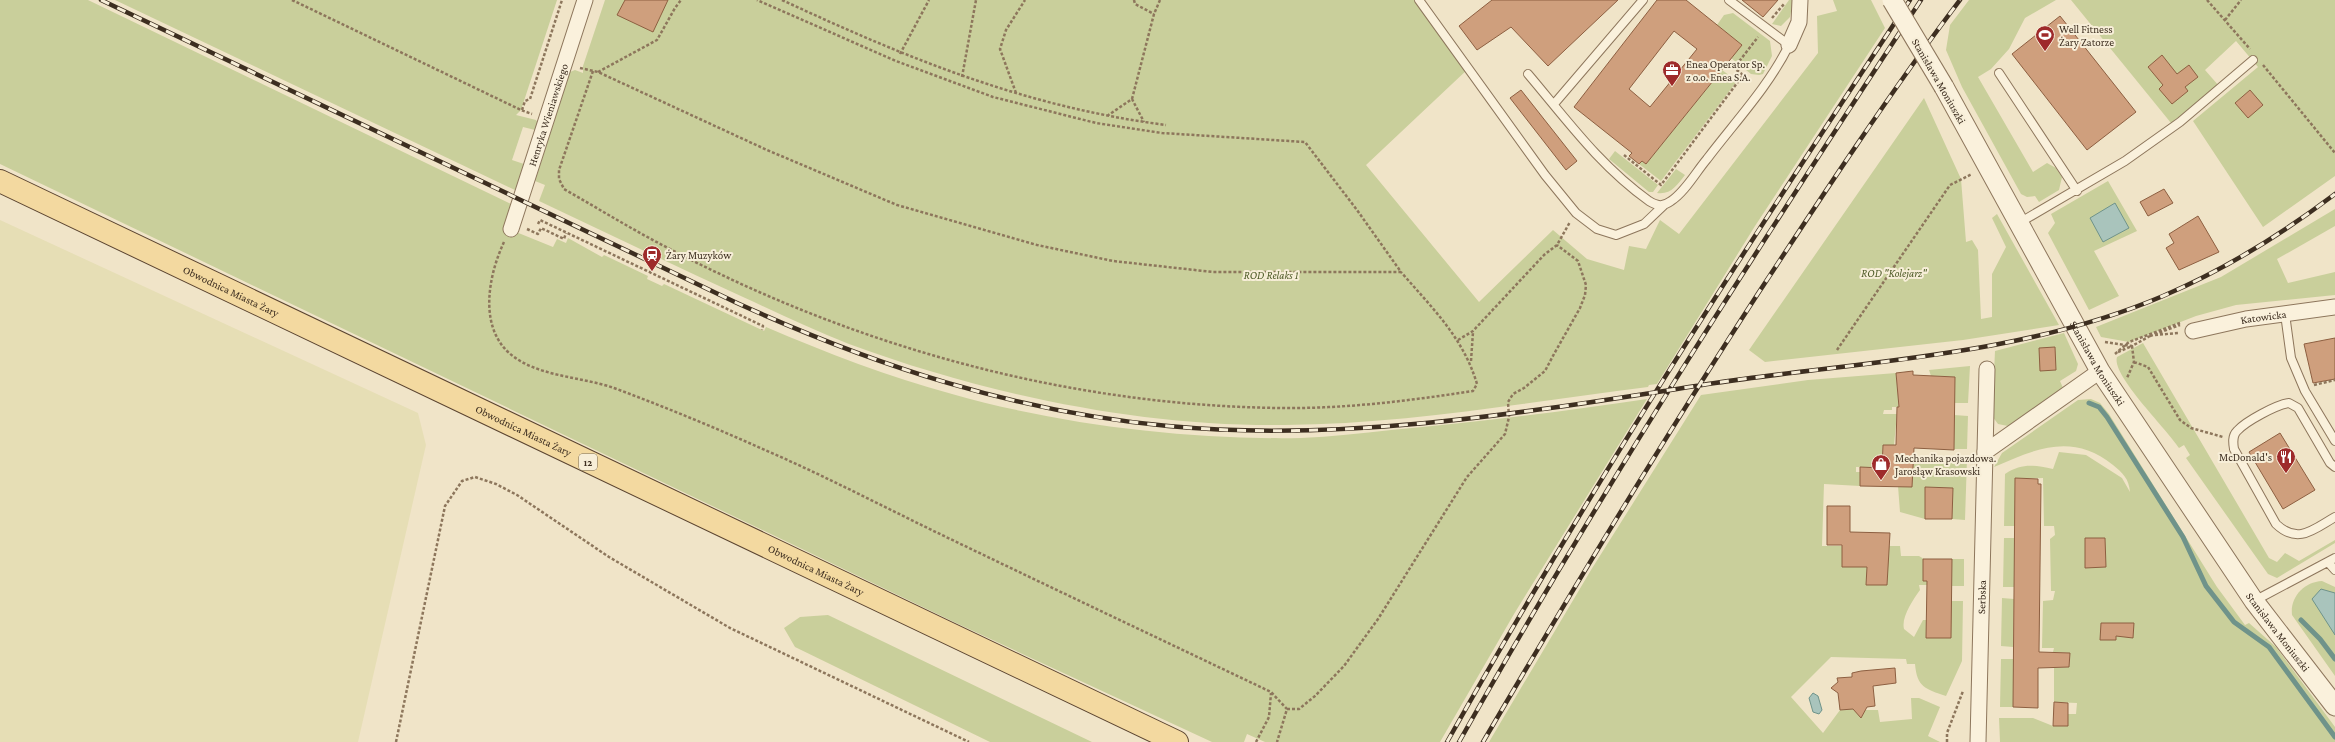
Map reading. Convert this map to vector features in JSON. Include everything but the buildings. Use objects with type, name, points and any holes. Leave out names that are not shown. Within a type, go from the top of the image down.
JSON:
[{"type":"main road","name":"Obwodnica Miasta Żary","points":[[0,181],[1177,742]]},
{"type":"street","name":"Henryka Wieniawskiego","points":[[518,229],[548,119],[585,0]]},
{"type":"street","points":[[1789,44],[1799,22],[1800,0]]},
{"type":"street","name":"Stanisława Moniuszki","points":[[1892,0],[1944,87],[2019,223],[2104,364],[2254,601],[2335,706]]},
{"type":"street","name":"Katowicka","points":[[2193,331],[2246,319],[2335,307]]},
{"type":"street","points":[[1985,452],[2104,364]]},
{"type":"street","name":"Serbska","points":[[1978,742],[1986,369]]},
{"type":"lane","points":[[1420,0],[1545,175],[1576,213],[1597,229],[1616,235],[1644,224],[1664,205],[1677,196],[1773,72],[1789,44],[1729,0]]},
{"type":"lane","points":[[1554,104],[1643,0]]},
{"type":"lane","points":[[2019,223],[2077,191],[2125,161],[2180,122],[2257,61]]},
{"type":"lane","points":[[1999,73],[2077,191]]},
{"type":"lane","points":[[1528,74],[1554,104],[1571,128],[1606,167],[1649,201],[1656,205],[1664,205]]},
{"type":"lane","points":[[2285,314],[2291,358],[2306,391],[2335,441]]},
{"type":"lane","points":[[2335,466],[2330,463],[2298,408],[2289,403],[2276,406],[2237,431],[2233,439],[2234,449],[2276,524],[2284,532],[2303,535],[2335,517]]},
{"type":"lane","points":[[2254,601],[2332,560],[2335,570]]},
{"type":"path","points":[[292,0],[522,110],[548,119]]},
{"type":"path","points":[[522,110],[525,101],[530,99],[562,0]]},
{"type":"path","points":[[598,72],[657,40],[674,8],[681,0]]},
{"type":"path","points":[[593,71],[559,170],[559,178],[564,189],[669,249],[730,278],[821,317],[905,348],[993,372],[1065,388],[1200,404],[1279,408],[1372,404],[1473,391],[1477,384],[1470,362],[1458,340],[1401,272],[1357,210],[1305,142],[1168,134],[1096,123],[993,97],[896,61],[757,0]]},
{"type":"path","points":[[782,0],[900,54],[962,77],[1016,94],[1107,116],[1166,125]]},
{"type":"path","points":[[900,54],[929,0]]},
{"type":"path","points":[[962,77],[976,0]]},
{"type":"path","points":[[1016,94],[1000,49],[1006,30],[1025,0]]},
{"type":"path","points":[[1134,0],[1135,4],[1154,14]]},
{"type":"path","points":[[1107,116],[1132,99],[1154,14],[1160,0]]},
{"type":"path","points":[[1624,155],[1661,185],[1743,76],[1734,68],[1787,0]]},
{"type":"path","points":[[2207,0],[2251,50]]},
{"type":"path","points":[[2225,20],[2241,0]]},
{"type":"path","points":[[2257,61],[2335,153]]},
{"type":"path","points":[[579,68],[598,72],[767,150],[897,205],[1037,245],[1113,261],[1213,272],[1401,272]]},
{"type":"path","points":[[1132,99],[1144,122]]},
{"type":"path","points":[[1837,350],[1950,185],[1976,172]]},
{"type":"path","points":[[1458,340],[1473,331],[1544,255],[1557,246],[1576,213]]},
{"type":"path","points":[[538,224],[540,220],[763,326],[762,330]]},
{"type":"path","points":[[566,233],[564,239],[541,228],[538,234],[518,229],[496,260],[490,286],[492,321],[497,338],[506,350],[519,361],[538,368],[612,387],[767,450],[1271,692],[1287,709],[1299,709],[1315,696],[1344,666],[1378,619],[1467,477],[1505,434],[1509,416],[1508,402],[1513,394],[1524,388],[1545,371],[1585,295],[1583,274],[1578,261],[1557,246]]},
{"type":"path","points":[[1470,362],[1473,331]]},
{"type":"path","points":[[2104,364],[2150,336],[2193,331]]},
{"type":"path","points":[[2100,342],[2132,346]]},
{"type":"path","points":[[2124,384],[2134,362],[2132,346]]},
{"type":"path","points":[[2134,362],[2148,367],[2180,420],[2191,428],[2205,433],[2233,439]]},
{"type":"path","points":[[2312,385],[2335,380]]},
{"type":"path","points":[[396,742],[445,506],[462,481],[475,477],[496,484],[516,495],[609,557],[730,628],[969,742]]},
{"type":"path","points":[[1256,742],[1269,717],[1271,692]]},
{"type":"path","points":[[1277,742],[1287,709]]},
{"type":"shaded area","points":[[0,220],[418,413],[426,445],[358,742],[0,742]]},
{"type":"green space","points":[[0,0],[88,0],[511,204],[504,227],[553,247],[557,239],[566,243],[568,238],[602,257],[604,255],[648,276],[647,279],[662,286],[664,284],[764,331],[766,327],[882,372],[928,387],[994,405],[1081,422],[1170,433],[1258,438],[1301,438],[1346,435],[1487,420],[1647,399],[1514,614],[1440,742],[1265,742],[1247,734],[1244,742],[1212,742],[956,623],[0,164]]},
{"type":"green space","points":[[115,0],[557,0],[521,110],[516,115],[536,120],[538,123],[535,130],[523,127],[512,160],[524,164],[515,190]]},
{"type":"green space","name":"ROD Relaks 1","points":[[605,0],[1420,0],[1469,68],[1366,165],[1479,302],[1553,230],[1587,259],[1624,270],[1629,246],[1646,249],[1660,220],[1679,234],[1818,53],[1817,16],[1837,11],[1833,0],[1871,0],[1885,28],[1755,226],[1657,384],[1649,385],[1648,387],[1467,411],[1376,421],[1285,425],[1230,424],[1175,420],[1064,404],[1008,392],[901,362],[849,344],[809,327],[539,201],[545,185],[535,181],[570,72],[575,70],[583,73],[583,66]]},
{"type":"green space","points":[[1789,0],[1793,0],[1790,17],[1781,26],[1772,24]]},
{"type":"green space","points":[[1969,0],[2056,0],[2025,18],[2009,49],[1991,69],[1978,77],[2033,172],[2047,163],[2056,168],[2062,177],[2059,190],[2039,202],[2035,196],[2027,197],[2021,194],[1962,87],[1946,50],[1950,25]]},
{"type":"green space","points":[[2071,0],[2335,0],[2335,176],[2263,227],[2193,121],[2258,67],[2236,41],[2205,70],[2219,86],[2171,123]]},
{"type":"green space","points":[[1733,13],[1770,41],[1772,56],[1763,74],[1751,74],[1731,58],[1742,45],[1717,25],[1724,15]]},
{"type":"green space","points":[[1722,70],[1737,81],[1661,181],[1639,164],[1642,161],[1646,164]]},
{"type":"green space","name":"ROD \"Kolejarz\"","points":[[1924,98],[1961,179],[1966,242],[1972,240],[1978,250],[1981,319],[1992,317],[1992,274],[2006,247],[1992,218],[1997,214],[2059,325],[1963,340],[1765,362],[1749,350]]},
{"type":"green space","points":[[1615,151],[1658,185],[1653,192],[1649,192],[1609,159]]},
{"type":"green space","points":[[1676,169],[1685,175],[1670,191],[1657,193]]},
{"type":"green space","points":[[2108,181],[2137,231],[2094,251],[2119,296],[2089,310],[2048,233],[2055,223],[2051,214]]},
{"type":"green space","points":[[2335,209],[2335,226],[2277,259],[2288,283],[2335,272],[2335,295],[2236,305],[2196,316],[2129,342],[2101,337],[2096,327],[2221,277]]},
{"type":"green space","points":[[2064,333],[2078,364],[2076,371],[2060,381],[2063,388],[2008,426],[1998,424],[1992,416],[1995,351]]},
{"type":"green space","points":[[2143,343],[2269,558],[2277,562],[2285,553],[2299,561],[2335,540],[2335,543],[2277,578],[2268,574],[2186,458],[2190,455],[2184,445],[2179,448],[2141,402],[2122,376],[2117,365],[2117,357]]},
{"type":"green space","points":[[1970,366],[1968,403],[1954,403],[1955,377],[1931,376],[1929,370]]},
{"type":"green space","points":[[1896,373],[1899,407],[1892,407],[1892,410],[1884,410],[1883,414],[1897,414],[1894,445],[1883,445],[1882,456],[1967,459],[1965,520],[1952,519],[1953,488],[1925,487],[1925,519],[1900,512],[1898,486],[1912,468],[1856,467],[1856,472],[1860,472],[1860,486],[1824,484],[1822,546],[1900,546],[1901,556],[1919,556],[1924,559],[1923,581],[1928,581],[1928,585],[1919,585],[1920,590],[1904,619],[1904,629],[1914,637],[1923,620],[1926,620],[1926,638],[1951,638],[1951,605],[1943,601],[1963,601],[1962,661],[1946,696],[1923,686],[1918,678],[1915,664],[1907,664],[1906,659],[1831,657],[1791,697],[1823,733],[1840,710],[1855,708],[1858,714],[1863,714],[1865,710],[1878,710],[1880,722],[1912,719],[1911,698],[1919,698],[1940,707],[1928,736],[1940,742],[1489,742],[1591,570],[1701,395],[1808,380]],"holes":[[[1867,575],[1887,576],[1887,585],[1866,585]]]},
{"type":"green space","points":[[2091,399],[2100,403],[2109,414],[2217,587],[2245,625],[2249,623],[2276,647],[2335,727],[2335,742],[2000,742],[1999,718],[2033,718],[2053,726],[2068,726],[2068,714],[2076,714],[2077,703],[2054,702],[2054,668],[2069,667],[2070,653],[2053,652],[2054,648],[2042,648],[2043,601],[2053,600],[2055,591],[2051,591],[2050,539],[2055,535],[2054,526],[2044,526],[2043,478],[2015,479],[2015,526],[2004,526],[2005,474],[2011,470],[2028,466],[2053,469],[2059,452],[2086,455],[2122,478],[2130,492],[2127,480],[2113,465],[2098,455],[2083,449],[2068,446],[2054,447],[2024,454],[1994,467],[2002,453],[2078,400]]},
{"type":"green space","points":[[1954,415],[1968,416],[1967,449],[1954,449]]},
{"type":"green space","points":[[2004,538],[2015,538],[2014,587],[2003,587]]},
{"type":"green space","points":[[1952,559],[1964,559],[1964,586],[1952,586]]},
{"type":"green space","points":[[2322,581],[2335,587],[2335,676],[2292,615],[2293,602],[2304,587],[2315,582]]},
{"type":"green space","points":[[2002,598],[2014,599],[2013,647],[2001,646]]},
{"type":"green space","points":[[828,615],[1092,742],[990,742],[795,647],[784,628],[800,617]]},
{"type":"green space","points":[[2001,659],[2014,659],[2013,707],[2000,707]]},
{"type":"water","points":[[2115,203],[2129,228],[2103,242],[2090,218]]},
{"type":"water","points":[[2321,589],[2335,593],[2335,635],[2312,599]]},
{"type":"water","points":[[1813,693],[1818,696],[1822,710],[1819,714],[1813,712],[1809,698]]},
{"type":"waterway","points":[[2089,403],[2099,407],[2107,417],[2183,537],[2206,586],[2234,622],[2269,647],[2335,737]]},
{"type":"waterway","points":[[2301,620],[2320,639],[2335,659]]},
{"type":"railway","points":[[101,0],[737,303],[841,347],[894,366],[1002,398],[1056,410],[1168,426],[1237,430],[1305,430],[1374,427],[1442,421],[1579,404],[1771,375],[1885,362],[1999,344],[2054,332],[2109,316],[2186,286],[2252,250],[2315,209],[2335,194]]},
{"type":"railway","points":[[1447,742],[1557,553],[1671,367],[1789,183],[1910,0]]},
{"type":"railway","points":[[1459,742],[1513,647],[1626,460],[1742,275],[1921,0]]},
{"type":"railway","points":[[1483,742],[1618,516],[1723,348],[1857,144],[1960,0]]},
{"type":"place","name":"Well Fitness Żary Zatorze","points":[[2045,52]]},
{"type":"place","name":"Enea Operator Sp. z o.o. Enea S.A.","points":[[1672,87]]},
{"type":"place","name":"Żary Muzyków","points":[[652,272]]},
{"type":"place","name":"McDonald's","points":[[2286,474]]},
{"type":"place","name":"Mechanika pojazdowa. Jarosłąw Krasowski","points":[[1881,481]]}]
